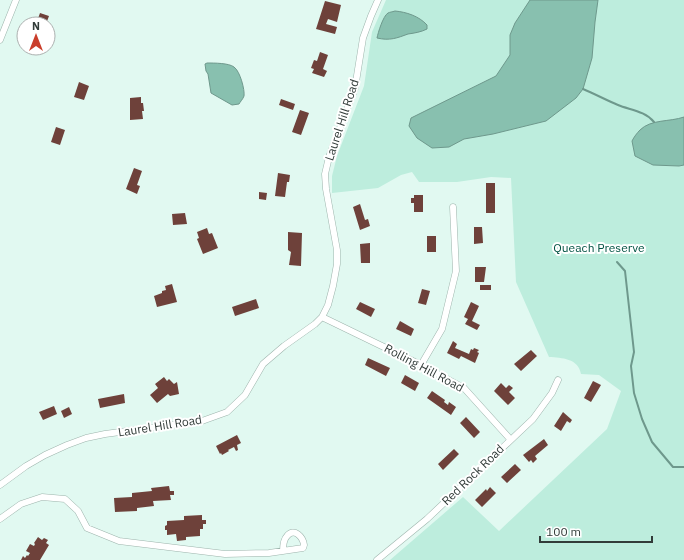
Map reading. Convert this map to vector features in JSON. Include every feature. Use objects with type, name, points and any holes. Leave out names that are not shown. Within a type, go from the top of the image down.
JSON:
[{"type":"street","points":[[0,40],[16,0]]},
{"type":"street","name":"Laurel Hill Road","points":[[0,485],[26,466],[45,455],[86,438],[105,434],[202,421],[227,412],[245,395],[263,364],[322,317],[328,305],[337,264],[337,250],[326,189],[325,174],[329,157],[355,88],[363,38],[378,0]]},
{"type":"street","points":[[421,365],[442,329],[456,272],[453,207]]},
{"type":"street","name":"Rolling Hill Road","points":[[322,317],[421,365],[464,388],[510,439]]},
{"type":"street","name":"Red Rock Road","points":[[377,560],[427,519],[510,439],[533,419],[552,394],[558,380]]},
{"type":"street","points":[[0,519],[21,504],[42,497],[65,499],[78,511],[87,528],[119,541],[225,554],[283,551]]},
{"type":"green space","name":"Queach Preserve","points":[[386,0],[684,0],[684,560],[390,560],[463,497],[499,531],[607,429],[621,391],[599,375],[581,374],[577,365],[569,360],[549,357],[516,282],[511,178],[491,177],[457,182],[419,182],[412,172],[401,175],[378,188],[332,193],[332,176],[337,156],[364,86],[372,32]]},
{"type":"shaded area","points":[[530,0],[598,0],[592,58],[583,89],[576,98],[546,121],[493,134],[464,139],[449,147],[432,148],[417,138],[409,126],[411,118],[496,76],[510,55],[510,35],[515,23]]},
{"type":"shaded area","points":[[395,11],[408,13],[416,17],[427,25],[427,29],[393,39],[377,38],[384,17]]},
{"type":"shaded area","points":[[205,64],[229,65],[236,69],[242,81],[244,93],[244,97],[239,104],[232,105],[211,93]]},
{"type":"shaded area","points":[[684,117],[684,165],[653,165],[635,156],[632,141],[644,126],[655,122]]},
{"type":"building","points":[[325,1],[341,5],[337,22],[328,19],[326,24],[337,27],[335,34],[316,29]]},
{"type":"building","points":[[40,13],[49,16],[39,16]]},
{"type":"building","points":[[320,52],[328,55],[323,69],[327,71],[324,77],[312,73],[314,69],[311,68],[314,60],[317,61]]},
{"type":"building","points":[[79,82],[89,86],[84,100],[74,97]]},
{"type":"building","points":[[141,97],[141,103],[143,103],[144,111],[142,111],[143,119],[130,120],[130,98]]},
{"type":"building","points":[[281,99],[295,104],[293,110],[279,105]]},
{"type":"building","points":[[300,110],[309,113],[301,135],[292,132]]},
{"type":"building","points":[[56,127],[65,130],[60,145],[51,142]]},
{"type":"building","points":[[134,168],[142,171],[137,185],[140,186],[137,194],[126,189]]},
{"type":"building","points":[[278,173],[290,175],[289,182],[287,182],[285,197],[275,196]]},
{"type":"building","points":[[486,183],[495,183],[495,213],[486,213]]},
{"type":"building","points":[[259,192],[267,193],[266,200],[259,199]]},
{"type":"building","points":[[414,195],[423,195],[423,212],[414,212],[414,203],[411,203],[411,198],[414,198]]},
{"type":"building","points":[[360,204],[365,220],[368,219],[370,226],[360,230],[353,207]]},
{"type":"building","points":[[185,213],[187,224],[173,225],[172,214]]},
{"type":"building","points":[[474,227],[482,227],[483,243],[474,244]]},
{"type":"building","points":[[207,228],[209,234],[212,233],[218,248],[203,254],[197,239],[199,238],[197,232]]},
{"type":"building","points":[[288,232],[302,233],[301,266],[289,265],[291,252],[288,250]]},
{"type":"building","points":[[427,236],[436,236],[436,252],[427,252]]},
{"type":"building","points":[[370,243],[370,263],[361,263],[360,244]]},
{"type":"building","points":[[475,267],[486,267],[484,282],[475,282]]},
{"type":"building","points":[[172,284],[177,302],[157,307],[154,296],[166,290],[165,286]]},
{"type":"building","points":[[480,285],[491,285],[491,290],[480,290]]},
{"type":"building","points":[[422,289],[430,291],[426,305],[418,303]]},
{"type":"building","points":[[256,299],[259,308],[235,316],[232,307]]},
{"type":"building","points":[[360,302],[375,309],[371,317],[356,309]]},
{"type":"building","points":[[471,302],[479,306],[472,321],[480,325],[477,330],[465,324],[468,319],[464,317]]},
{"type":"building","points":[[400,321],[414,329],[411,336],[396,329]]},
{"type":"building","points":[[453,341],[457,344],[455,348],[469,354],[471,349],[473,350],[474,348],[479,350],[477,352],[479,353],[475,363],[461,356],[459,359],[447,353]]},
{"type":"building","points":[[531,350],[537,356],[521,371],[514,364]]},
{"type":"building","points":[[368,358],[390,368],[386,376],[365,365]]},
{"type":"building","points":[[405,375],[419,383],[415,391],[401,383]]},
{"type":"building","points":[[164,377],[167,381],[169,379],[174,384],[177,382],[179,394],[170,396],[168,394],[157,403],[150,395],[158,388],[155,384]]},
{"type":"building","points":[[593,381],[601,385],[591,402],[584,398]]},
{"type":"building","points":[[501,383],[506,388],[509,385],[513,388],[509,392],[515,398],[508,405],[494,391]]},
{"type":"building","points":[[432,391],[445,400],[444,402],[448,405],[449,402],[456,407],[451,415],[427,398]]},
{"type":"building","points":[[124,394],[125,403],[100,408],[98,399]]},
{"type":"building","points":[[54,406],[57,414],[43,420],[39,412]]},
{"type":"building","points":[[69,407],[72,414],[64,418],[61,411]]},
{"type":"building","points":[[563,412],[572,420],[570,423],[567,421],[561,431],[554,426]]},
{"type":"building","points":[[466,417],[480,432],[474,438],[460,423]]},
{"type":"building","points":[[237,435],[241,443],[237,445],[238,450],[236,451],[234,447],[222,455],[221,453],[220,454],[216,446]]},
{"type":"building","points":[[544,439],[548,445],[535,456],[537,459],[533,463],[531,460],[529,462],[523,455]]},
{"type":"building","points":[[454,449],[459,454],[443,470],[438,464]]},
{"type":"building","points":[[515,464],[521,470],[507,483],[501,477]]},
{"type":"building","points":[[169,486],[170,491],[174,491],[174,495],[170,495],[171,500],[153,501],[154,506],[137,508],[137,511],[115,512],[114,498],[132,497],[132,493],[152,491],[151,488]]},
{"type":"building","points":[[490,487],[496,493],[482,507],[475,500]]},
{"type":"building","points":[[202,515],[202,520],[206,520],[206,524],[203,524],[203,529],[200,529],[200,536],[186,537],[186,540],[177,541],[176,534],[167,535],[165,526],[167,525],[167,521],[184,520],[184,516]]},
{"type":"building","points":[[38,537],[42,540],[44,538],[48,540],[46,543],[49,545],[40,560],[21,560],[23,556],[25,558],[27,555],[28,556],[30,553],[26,551],[30,544],[34,546],[34,543]]},
{"type":"waterway","points":[[583,89],[618,105],[642,113],[654,122]]},
{"type":"waterway","points":[[617,262],[625,271],[634,352],[631,366],[634,393],[642,419],[652,442],[673,467],[684,467]]}]
